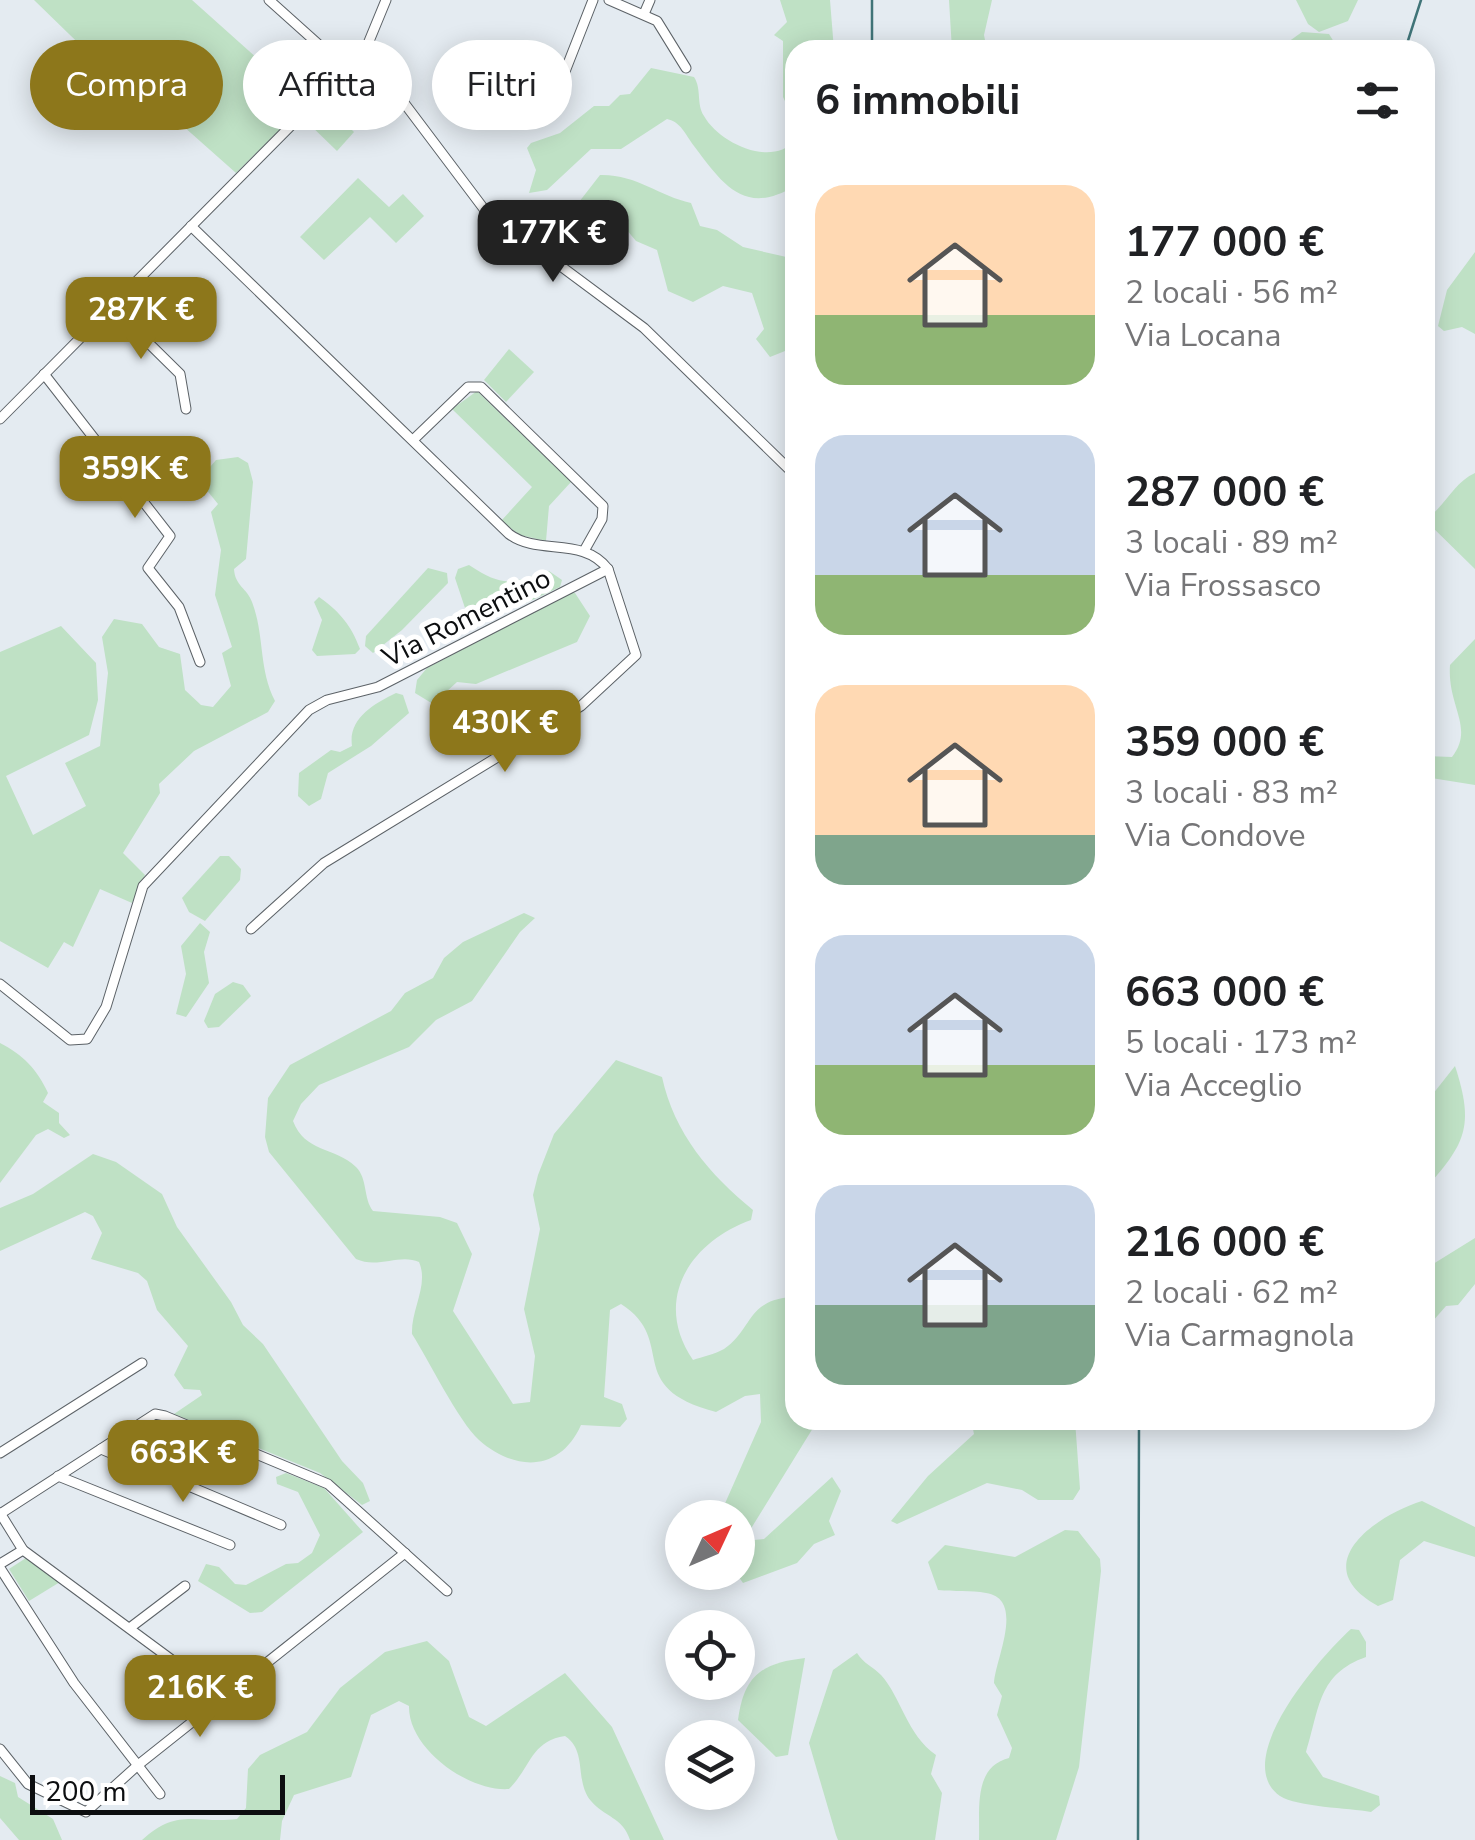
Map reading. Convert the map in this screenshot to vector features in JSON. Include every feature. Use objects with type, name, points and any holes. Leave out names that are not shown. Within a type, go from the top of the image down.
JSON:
[{"type":"street","points":[[269,0],[314,40]]},
{"type":"street","points":[[369,40],[386,0]]},
{"type":"street","points":[[572,54],[593,0]]},
{"type":"street","points":[[609,0],[659,24],[686,68]]},
{"type":"street","points":[[644,14],[650,0]]},
{"type":"street","points":[[412,113],[484,210],[644,328],[785,464]]},
{"type":"street","points":[[0,419],[286,130]]},
{"type":"street","name":"Via Romentino","points":[[0,984],[70,1040],[87,1039],[106,1007],[143,886],[310,710],[326,700],[378,687],[608,568],[584,551],[512,537],[191,226]]},
{"type":"street","points":[[112,307],[180,374],[186,409]]},
{"type":"street","points":[[44,374],[170,536],[148,568],[179,606],[200,662]]},
{"type":"street","points":[[414,440],[468,387],[481,386],[601,504],[603,517],[584,551]]},
{"type":"street","points":[[252,930],[324,863],[556,722],[636,655],[608,568]]},
{"type":"street","points":[[0,1452],[142,1362]]},
{"type":"street","points":[[222,1697],[24,1550],[0,1514],[155,1414],[317,1478],[447,1591]]},
{"type":"street","points":[[101,1449],[280,1524]]},
{"type":"street","points":[[58,1476],[230,1544]]},
{"type":"street","points":[[24,1550],[0,1566],[74,1684],[160,1794]]},
{"type":"street","points":[[0,1749],[28,1784],[84,1812],[222,1697],[406,1553]]},
{"type":"street","points":[[132,1627],[185,1586]]},
{"type":"green space","points":[[34,0],[192,0],[243,46],[243,130],[280,130],[236,173],[188,130],[223,130],[223,40],[75,40]]},
{"type":"green space","points":[[780,0],[830,0],[833,40],[785,40],[785,101],[783,41],[774,35],[787,22]]},
{"type":"green space","points":[[949,0],[992,0],[985,40],[951,40]]},
{"type":"green space","points":[[1296,0],[1358,0],[1348,21],[1319,32],[1308,24]]},
{"type":"green space","points":[[1302,32],[1329,34],[1333,40],[1291,40]]},
{"type":"green space","points":[[651,68],[694,77],[704,116],[721,135],[760,152],[785,148],[785,191],[762,198],[737,192],[715,173],[679,126],[667,119],[621,149],[591,149],[547,190],[529,193],[536,170],[527,148],[531,143],[572,130],[572,123],[594,106],[609,106],[620,95],[630,94]]},
{"type":"green space","points":[[315,130],[352,130],[337,151]]},
{"type":"green space","points":[[600,175],[625,178],[691,203],[700,226],[717,230],[743,247],[785,257],[785,351],[770,357],[756,339],[764,329],[752,293],[723,286],[693,302],[668,291],[657,250],[636,241],[611,211],[586,208],[579,202]]},
{"type":"green space","points":[[358,178],[389,207],[403,194],[424,216],[396,243],[370,217],[324,260],[300,237]]},
{"type":"green space","points":[[1475,252],[1475,334],[1462,327],[1444,331],[1438,326],[1447,290]]},
{"type":"green space","points":[[509,349],[534,372],[506,402],[484,380]]},
{"type":"green space","points":[[477,391],[571,482],[549,506],[546,541],[520,535],[501,521],[532,487],[452,409]]},
{"type":"green space","points":[[238,457],[248,463],[253,482],[246,559],[234,569],[256,615],[266,676],[275,701],[268,712],[194,751],[159,784],[160,793],[123,853],[145,875],[132,903],[100,889],[73,947],[64,942],[48,968],[0,941],[0,652],[61,626],[96,663],[98,700],[89,735],[6,776],[33,835],[86,806],[65,763],[100,746],[108,673],[102,637],[114,619],[142,624],[159,647],[180,654],[185,690],[201,705],[213,707],[231,686],[222,653],[232,647],[215,595],[221,550],[211,512],[218,504],[205,488],[204,474],[216,460]]},
{"type":"green space","points":[[1475,473],[1475,569],[1435,530],[1435,512],[1461,482]]},
{"type":"green space","points":[[469,565],[499,580],[516,580],[549,571],[562,580],[560,587],[526,603],[477,611],[465,608],[455,578],[458,569]]},
{"type":"green space","points":[[428,568],[447,573],[448,583],[373,653],[365,646],[366,636]]},
{"type":"green space","points":[[575,593],[590,616],[577,642],[476,684],[457,682],[433,704],[415,693],[417,680],[427,668]]},
{"type":"green space","points":[[319,597],[349,626],[360,649],[355,654],[317,656],[312,650],[322,620],[314,602]]},
{"type":"green space","points":[[1475,639],[1475,785],[1435,779],[1435,756],[1452,757],[1461,736],[1450,665]]},
{"type":"green space","points":[[396,693],[403,695],[409,713],[371,746],[328,773],[321,799],[309,806],[298,796],[299,773],[331,750],[340,752],[352,746],[358,720],[371,707]]},
{"type":"green space","points":[[220,856],[229,856],[241,869],[240,880],[205,921],[189,912],[182,898]]},
{"type":"green space","points":[[524,913],[535,918],[520,932],[472,1001],[436,1020],[409,1047],[319,1085],[301,1104],[293,1121],[298,1131],[312,1144],[356,1167],[373,1211],[440,1217],[457,1223],[472,1254],[453,1311],[513,1404],[530,1402],[535,1356],[524,1309],[540,1229],[533,1195],[554,1134],[616,1060],[662,1077],[675,1116],[696,1151],[753,1210],[751,1220],[710,1243],[684,1276],[677,1295],[676,1316],[681,1338],[693,1360],[724,1349],[758,1310],[785,1298],[785,1430],[812,1430],[755,1522],[755,1500],[727,1500],[761,1422],[760,1394],[745,1396],[716,1412],[687,1402],[669,1390],[659,1377],[647,1333],[638,1318],[621,1304],[610,1310],[604,1397],[622,1404],[627,1419],[620,1427],[581,1425],[561,1452],[549,1459],[522,1462],[507,1458],[471,1431],[412,1334],[422,1279],[419,1262],[356,1259],[269,1152],[265,1137],[268,1098],[290,1065],[391,1011],[405,993],[433,978],[444,958],[463,942]]},
{"type":"green space","points":[[200,923],[210,932],[204,952],[209,983],[186,1017],[176,1014],[186,974],[181,946]]},
{"type":"green space","points":[[233,982],[243,985],[251,996],[219,1027],[208,1028],[204,1021],[215,994]]},
{"type":"green space","points":[[0,1043],[34,1070],[48,1093],[43,1102],[59,1113],[59,1123],[70,1135],[64,1138],[48,1129],[36,1135],[0,1183]]},
{"type":"green space","points":[[1455,1066],[1465,1120],[1457,1146],[1435,1176],[1435,1091]]},
{"type":"green space","points":[[93,1154],[116,1162],[162,1194],[177,1227],[243,1325],[263,1344],[342,1461],[363,1483],[370,1501],[362,1505],[320,1473],[174,1414],[202,1395],[200,1390],[184,1389],[174,1375],[188,1346],[157,1310],[147,1281],[138,1273],[91,1259],[102,1233],[93,1216],[85,1212],[0,1251],[0,1208],[33,1194]]},
{"type":"green space","points":[[1475,1238],[1475,1284],[1458,1305],[1446,1306],[1435,1319],[1435,1263]]},
{"type":"green space","points":[[973,1430],[1076,1430],[1080,1489],[1073,1500],[1038,1500],[1022,1490],[987,1483],[897,1524],[891,1521],[928,1476],[974,1434]]},
{"type":"green space","points":[[286,1473],[324,1488],[363,1532],[262,1612],[250,1613],[198,1581],[206,1564],[219,1567],[235,1584],[246,1585],[312,1553],[320,1535],[298,1492],[277,1484],[276,1477]]},
{"type":"green space","points":[[832,1477],[841,1491],[829,1521],[835,1535],[814,1544],[797,1563],[755,1579],[755,1540],[764,1539]]},
{"type":"green space","points":[[1422,1501],[1475,1527],[1475,1557],[1424,1541],[1400,1560],[1393,1600],[1378,1606],[1357,1591],[1347,1575],[1347,1559],[1368,1530]]},
{"type":"green space","points":[[1065,1530],[1078,1531],[1100,1559],[1101,1571],[1079,1767],[1056,1840],[979,1840],[979,1803],[984,1780],[989,1770],[1009,1758],[1012,1748],[997,1715],[1002,1696],[994,1683],[1005,1632],[1004,1606],[986,1593],[938,1590],[928,1562],[945,1545],[1015,1557]]},
{"type":"green space","points":[[26,1558],[60,1582],[29,1601],[9,1569]]},
{"type":"green space","points":[[1351,1629],[1359,1630],[1366,1642],[1366,1657],[1338,1673],[1323,1694],[1306,1752],[1323,1777],[1379,1796],[1380,1805],[1371,1812],[1288,1800],[1267,1780],[1266,1758],[1272,1734],[1285,1709],[1320,1661]]},
{"type":"green space","points":[[427,1641],[449,1661],[469,1717],[486,1726],[565,1673],[612,1727],[664,1840],[630,1840],[623,1826],[591,1801],[583,1785],[576,1750],[565,1736],[538,1749],[509,1789],[493,1788],[444,1765],[419,1738],[409,1706],[399,1701],[371,1715],[351,1777],[294,1795],[282,1821],[280,1840],[142,1840],[177,1820],[237,1819],[246,1808],[248,1769],[260,1755],[307,1732],[340,1688],[385,1652]]},
{"type":"green space","points":[[857,1653],[881,1675],[911,1727],[936,1755],[931,1774],[942,1793],[935,1840],[838,1840],[809,1743],[833,1670]]},
{"type":"green space","points":[[805,1658],[788,1755],[776,1757],[755,1737],[755,1720],[738,1720],[743,1700],[755,1700],[755,1677],[777,1663]]},
{"type":"green space","points":[[0,1776],[15,1783],[18,1797],[53,1819],[62,1840],[19,1840],[0,1818]]},
{"type":"waterway","points":[[872,0],[872,40]]},
{"type":"waterway","points":[[1408,40],[1421,0]]},
{"type":"waterway","points":[[1138,1840],[1139,1430]]}]
